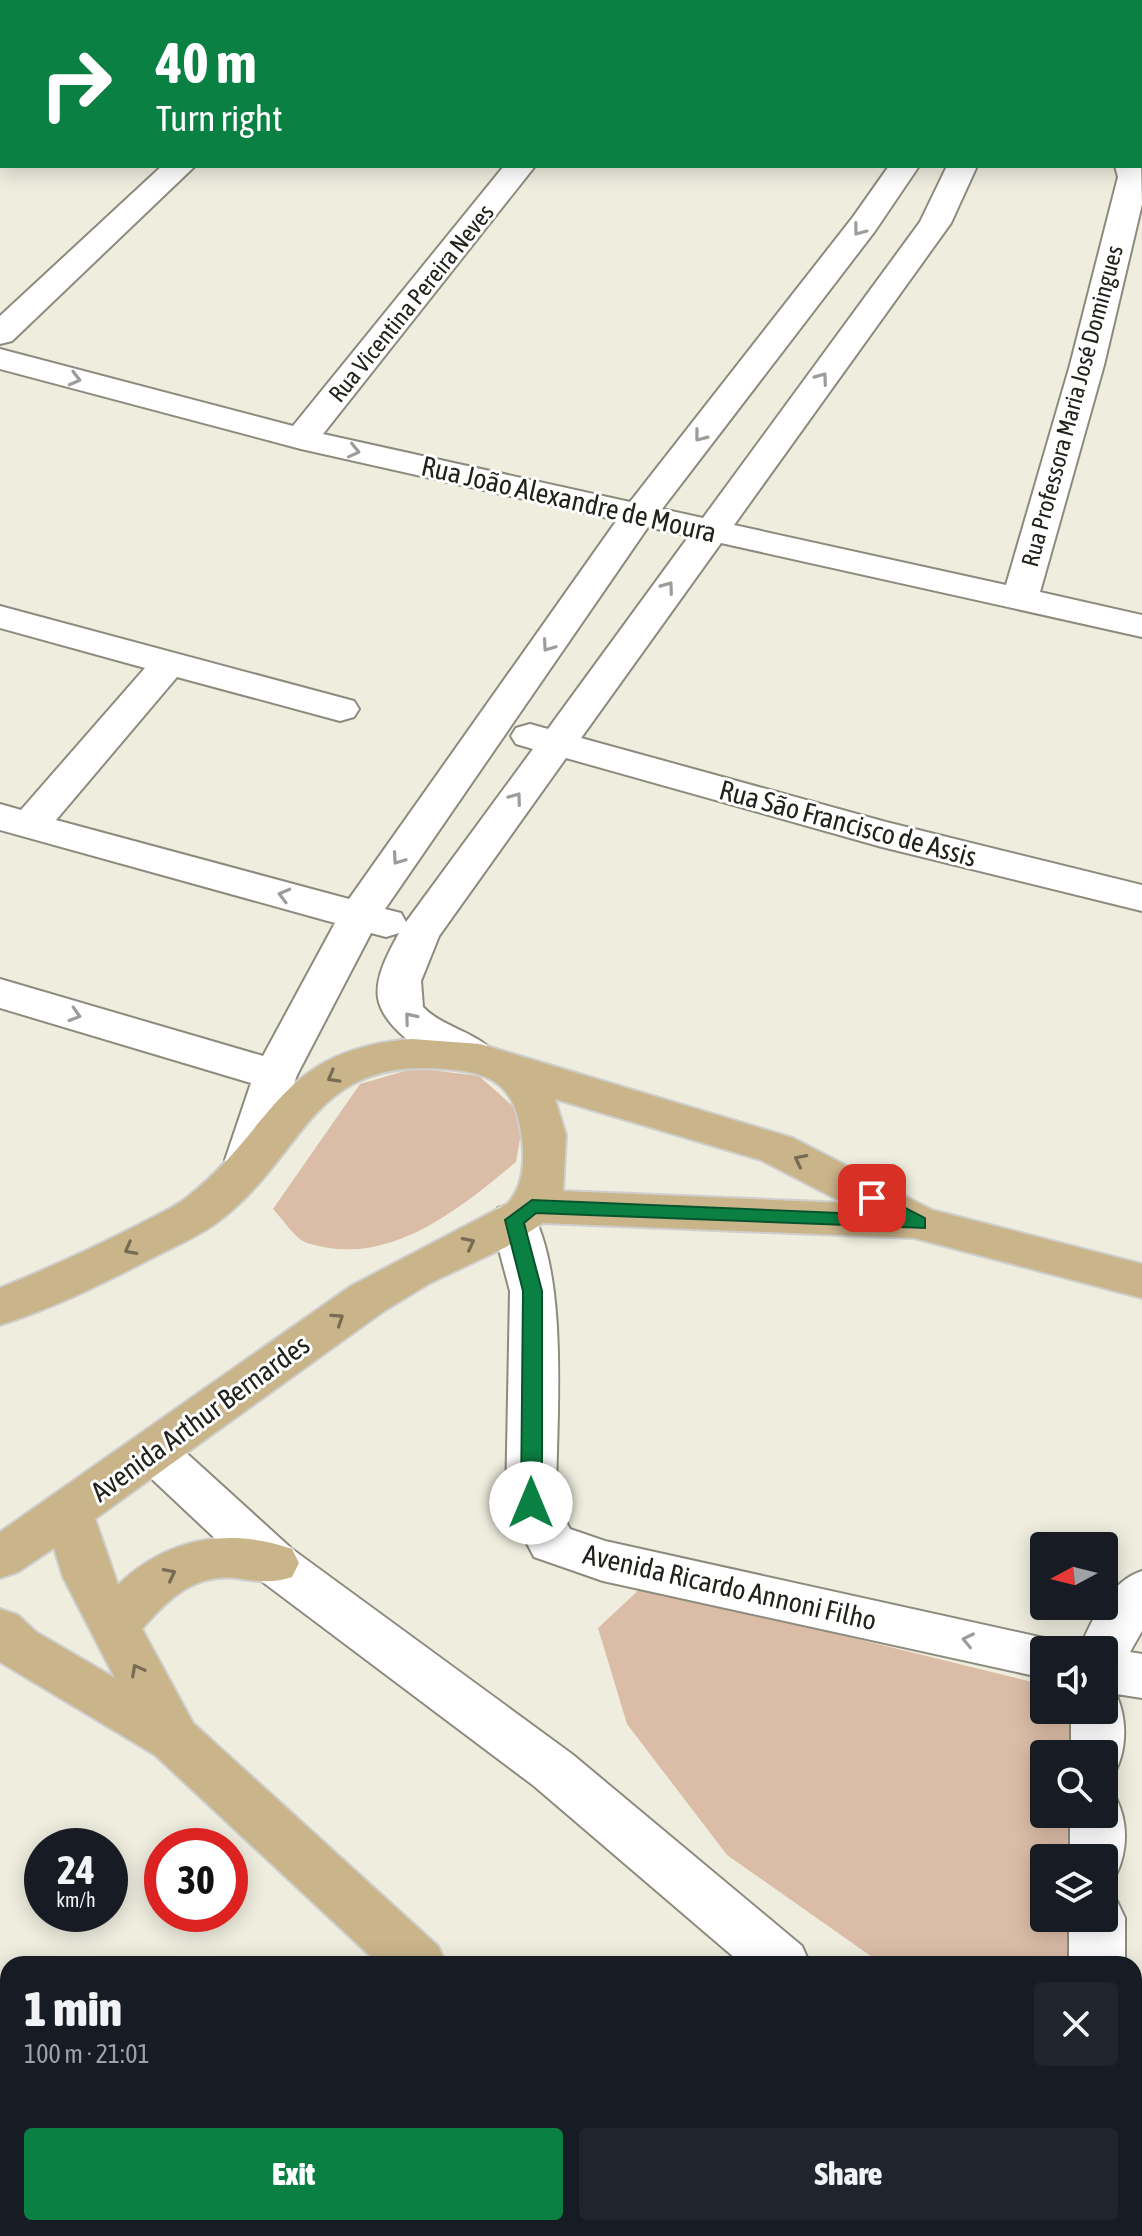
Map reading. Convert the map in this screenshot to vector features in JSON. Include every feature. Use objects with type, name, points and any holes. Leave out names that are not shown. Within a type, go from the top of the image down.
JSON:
[{"type":"main road","points":[[0,1307],[93,1269],[199,1213],[227,1188],[247,1160],[313,1088],[357,1063],[406,1053],[493,1064],[777,1149],[919,1223],[1142,1281]]},
{"type":"main road","points":[[493,1064],[534,1099],[544,1125],[542,1187],[523,1213]]},
{"type":"main road","points":[[523,1213],[919,1223]]},
{"type":"main road","name":"Avenida Arthur Bernardes","points":[[0,1558],[154,1452],[289,1352],[400,1278],[523,1213]]},
{"type":"main road","points":[[68,1512],[88,1577],[174,1739]]},
{"type":"main road","points":[[113,1626],[146,1586],[176,1570],[214,1557],[274,1563]]},
{"type":"main road","points":[[0,1630],[18,1647],[174,1739],[409,1956]]},
{"type":"street","points":[[0,334],[178,168]]},
{"type":"street","name":"Rua Vicentina Pereira Neves","points":[[301,439],[518,168]]},
{"type":"street","points":[[247,1160],[275,1075],[359,916],[639,514],[864,224],[903,168]]},
{"type":"street","points":[[493,1064],[424,1032],[408,1020],[399,1004],[402,965],[420,932],[935,223],[961,168]]},
{"type":"street","name":"Rua Professora Maria José Domingues","points":[[1020,599],[1087,365],[1133,177],[1131,168]]},
{"type":"street","name":"Rua João Alexandre de Moura","points":[[0,359],[301,439],[1142,626]]},
{"type":"street","points":[[0,617],[340,709]]},
{"type":"street","points":[[169,663],[15,821],[420,932]]},
{"type":"street","name":"Rua São Francisco de Assis","points":[[492,726],[882,834],[1142,898]]},
{"type":"street","points":[[0,993],[275,1075]]},
{"type":"street","name":"Avenida Ricardo Annoni Filho","points":[[523,1213],[533,1291],[531,1503],[552,1543],[603,1561],[1030,1654]]},
{"type":"street","points":[[154,1452],[274,1563],[553,1770],[773,1956]]},
{"type":"street","points":[[1111,1636],[1142,1592]]},
{"type":"street","points":[[1118,1672],[1142,1676]]},
{"type":"street","points":[[1097,1932],[1097,1956]]},
{"type":"shaded area","points":[[415,1068],[479,1076],[524,1116],[516,1162],[446,1216],[393,1241],[366,1248],[337,1249],[302,1241],[273,1209],[360,1084]]},
{"type":"shaded area","points":[[643,1586],[1030,1682],[1030,1724],[1083,1724],[1083,1740],[1030,1740],[1030,1828],[1084,1828],[1084,1844],[1030,1844],[1030,1932],[1085,1932],[1085,1956],[871,1956],[727,1855],[627,1724],[598,1628]]},
{"type":"route","points":[[531,1503],[533,1291],[514,1220],[532,1206],[919,1223],[872,1198]]}]
